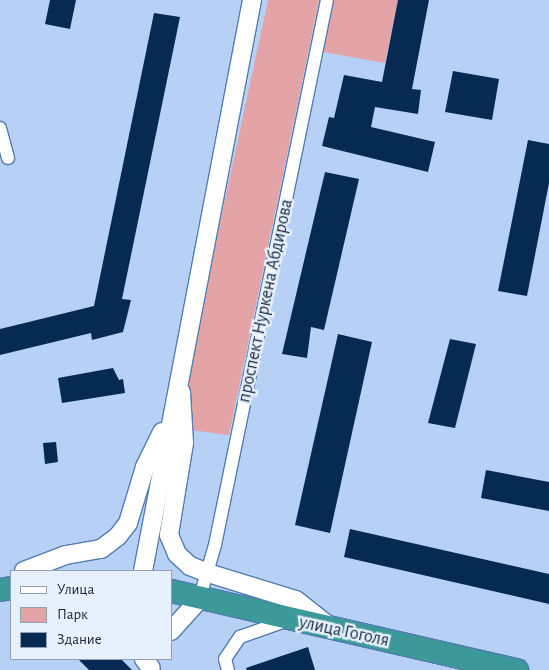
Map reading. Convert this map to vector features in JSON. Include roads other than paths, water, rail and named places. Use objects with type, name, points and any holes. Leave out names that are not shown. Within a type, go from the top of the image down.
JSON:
[{"type":"highway","name":"улица Гоголя","points":[[172,591],[199,600],[517,670]]},
{"type":"main road","points":[[143,570],[171,414],[252,0]]},
{"type":"main road","points":[[179,374],[184,443],[169,535],[177,554],[190,566],[208,574],[296,600],[335,630]]},
{"type":"main road","points":[[27,570],[66,556],[101,549],[118,536],[128,523],[145,467],[171,414]]},
{"type":"main road","points":[[172,631],[199,600]]},
{"type":"street","name":"проспект Нуркена Абдирова","points":[[199,600],[208,574],[327,0]]},
{"type":"street","points":[[0,128],[8,158]]},
{"type":"street","points":[[228,670],[225,659],[240,638],[288,620]]}]
